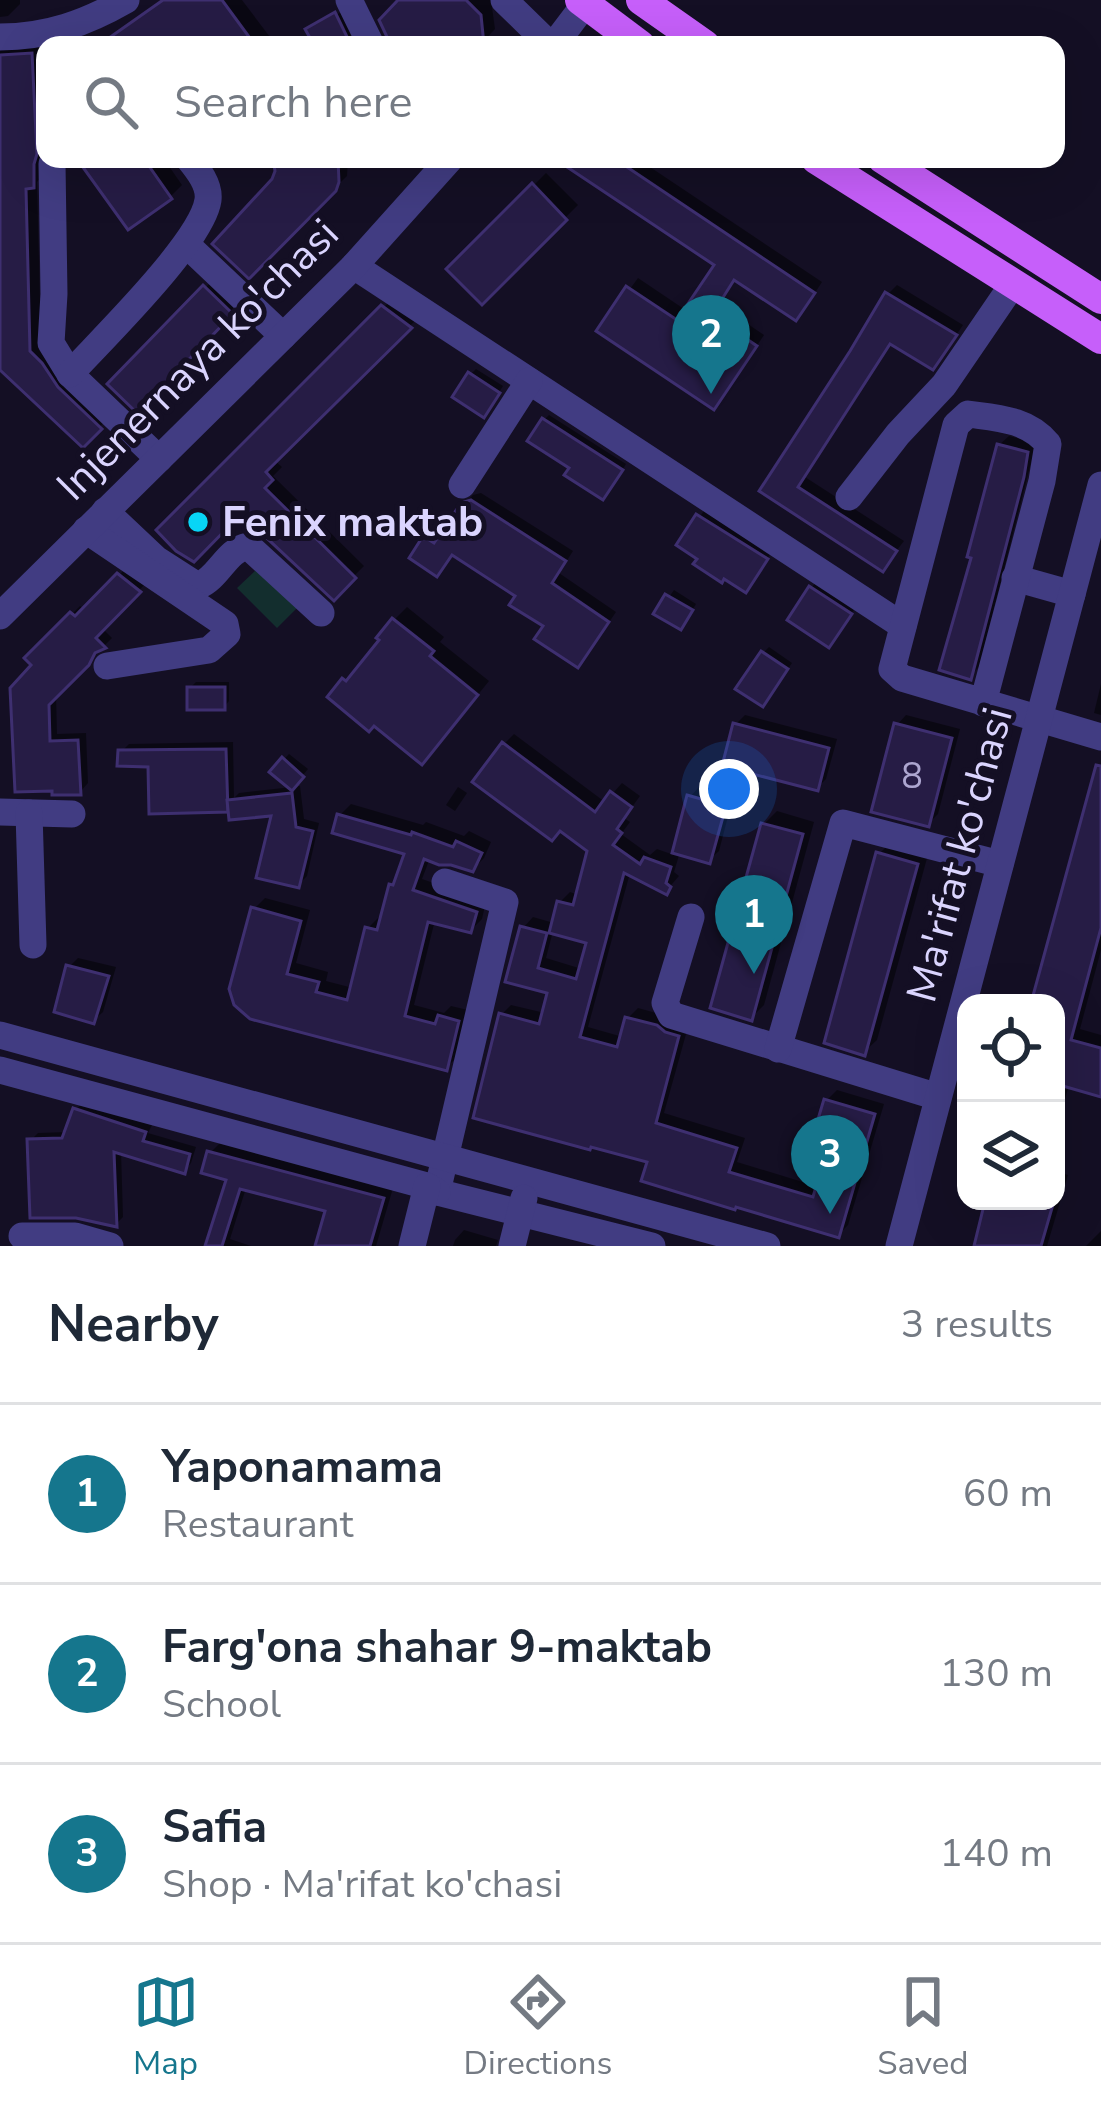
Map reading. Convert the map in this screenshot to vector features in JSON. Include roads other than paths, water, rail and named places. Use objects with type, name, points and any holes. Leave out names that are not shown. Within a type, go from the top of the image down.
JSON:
[{"type":"main road","points":[[641,0],[692,36]]},
{"type":"main road","points":[[584,2],[628,36]]},
{"type":"main road","points":[[830,168],[1101,339]]},
{"type":"main road","points":[[897,168],[1101,298]]},
{"type":"street","points":[[0,37],[54,32],[126,0]]},
{"type":"street","points":[[349,0],[367,36]]},
{"type":"street","points":[[504,0],[542,36]]},
{"type":"street","points":[[559,36],[584,2]]},
{"type":"street","points":[[52,168],[51,343],[70,374],[159,459]]},
{"type":"street","points":[[70,374],[187,244],[208,199],[196,168]]},
{"type":"street","name":"Injenernaya ko'chasi","points":[[0,616],[354,266],[442,168]]},
{"type":"street","points":[[187,244],[283,336]]},
{"type":"street","points":[[354,266],[903,626]]},
{"type":"street","points":[[849,497],[944,385],[1013,284]]},
{"type":"street","points":[[462,485],[529,381]]},
{"type":"street","points":[[982,704],[1048,443],[1038,431],[1011,420],[968,414],[956,425],[892,669],[902,678],[982,704],[1101,737]]},
{"type":"street","name":"Ma'rifat ko'chasi","points":[[899,1246],[1040,720],[1082,591],[1101,485]]},
{"type":"street","points":[[96,521],[198,586],[239,547],[248,545],[321,614]]},
{"type":"street","points":[[96,521],[225,624],[227,634],[209,650],[107,666]]},
{"type":"street","points":[[1015,578],[1082,591]]},
{"type":"street","points":[[0,812],[72,814]]},
{"type":"street","points":[[29,813],[33,945]]},
{"type":"street","points":[[778,1049],[843,824],[1000,864]]},
{"type":"street","points":[[412,1246],[446,1158],[505,902],[445,882]]},
{"type":"street","points":[[692,917],[665,1003],[671,1015],[938,1097]]},
{"type":"street","points":[[0,1035],[528,1180],[700,1237],[767,1246]]},
{"type":"street","points":[[0,1070],[652,1246]]},
{"type":"street","points":[[512,1246],[528,1180]]},
{"type":"street","points":[[15,1238],[75,1236],[110,1246]]},
{"type":"place","name":"Farg'ona shahar 9-maktab","points":[[711,394]]},
{"type":"place","name":"Fenix maktab","points":[[198,522]]},
{"type":"place","name":"Yaponamama","points":[[754,974]]},
{"type":"place","name":"Safia","points":[[830,1214]]}]
